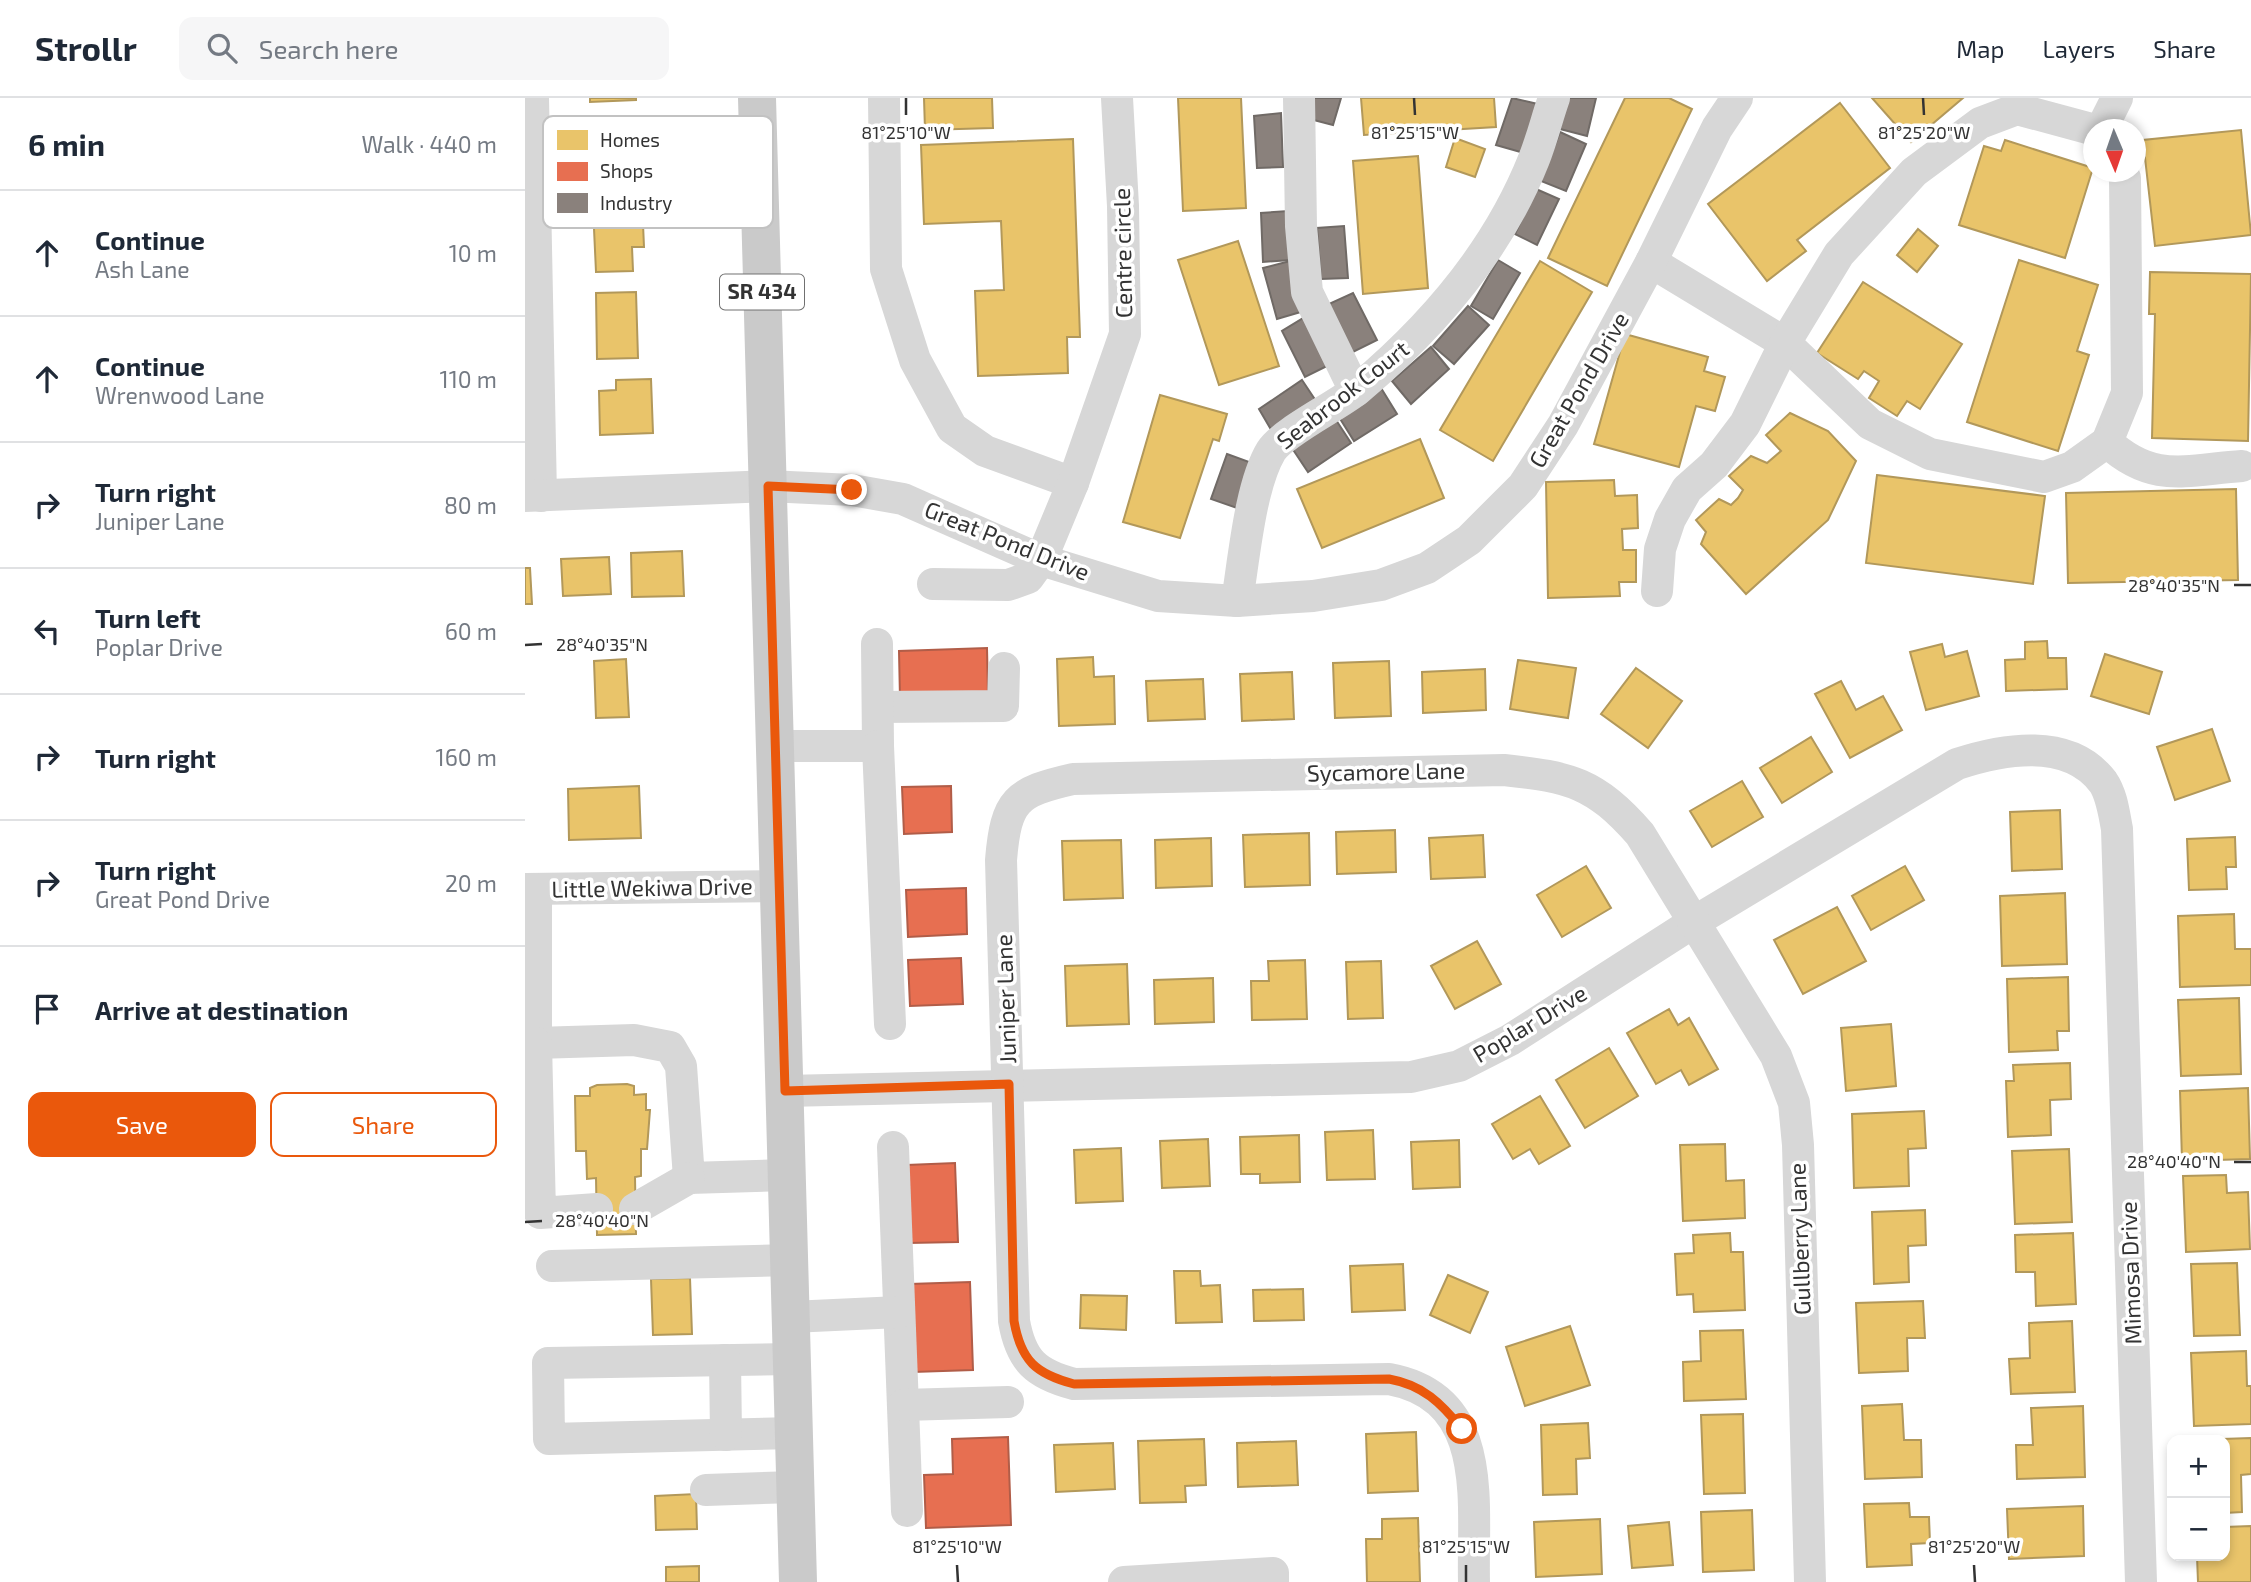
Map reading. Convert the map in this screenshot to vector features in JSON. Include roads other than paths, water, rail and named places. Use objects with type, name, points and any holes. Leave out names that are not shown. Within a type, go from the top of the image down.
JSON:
[{"type":"main road","name":"SR 434","points":[[757,98],[758,116]]},
{"type":"main road","name":"SR 434","points":[[761,228],[798,1582]]},
{"type":"street","points":[[533,98],[533,496]]},
{"type":"street","points":[[884,98],[886,269],[915,359],[952,428],[985,451],[1073,483]]},
{"type":"street","name":"Centre circle","points":[[1041,560],[1073,483],[1125,334],[1123,206],[1117,98]]},
{"type":"street","points":[[1299,98],[1301,226],[1307,292],[1355,391]]},
{"type":"street","name":"Seabrook Court","points":[[1237,601],[1262,467],[1274,447],[1355,391],[1414,341],[1466,281],[1522,184],[1534,159],[1554,98]]},
{"type":"street","name":"Great Pond Drive","points":[[533,496],[768,486],[852,490],[903,499],[1041,560],[1158,596],[1237,601],[1313,596],[1381,584],[1427,568],[1469,540],[1523,486],[1563,425],[1651,262],[1717,128],[1737,98]]},
{"type":"street","points":[[2106,119],[2117,98]]},
{"type":"street","points":[[1657,591],[1660,550],[1670,519],[1687,489],[1714,465],[1745,424],[1785,343],[1839,254],[1914,172],[1980,123],[2017,109],[2083,127]]},
{"type":"street","points":[[1651,262],[1785,343],[1870,424],[1930,454],[2044,477],[2072,467],[2107,442],[2127,393],[2125,182]]},
{"type":"street","points":[[2107,442],[2124,457],[2157,472],[2242,466]]},
{"type":"street","points":[[933,584],[1008,585],[1028,578],[1041,560]]},
{"type":"street","points":[[877,644],[878,746],[890,1024]]},
{"type":"street","points":[[877,707],[1003,706],[1004,668]]},
{"type":"street","points":[[774,747],[878,746]]},
{"type":"street","name":"Poplar Drive","points":[[785,1091],[1411,1077],[1459,1066],[1510,1040],[1694,922],[1957,764],[1987,754],[2021,750],[2056,752],[2084,764]]},
{"type":"street","name":"Mimosa Drive","points":[[2084,764],[2104,783],[2117,829],[2141,1582]]},
{"type":"street","name":"Sycamore Lane","points":[[1015,804],[1034,788],[1073,779],[1504,769],[1549,775],[1579,784],[1613,804],[1640,834],[1694,922]]},
{"type":"street","name":"Juniper Lane","points":[[1015,804],[1004,827],[1001,860],[1014,1321],[1019,1346],[1030,1362],[1047,1377],[1074,1384],[1389,1379],[1411,1383],[1439,1401],[1462,1429],[1472,1462],[1474,1582]]},
{"type":"street","name":"Little Wekiwa Drive","points":[[530,889],[779,886]]},
{"type":"street","points":[[530,889],[540,1213],[597,1209]]},
{"type":"street","name":"Gullberry Lane","points":[[1694,922],[1776,1056],[1794,1103],[1798,1146],[1810,1582]]},
{"type":"street","points":[[536,1043],[634,1040],[670,1047],[677,1054],[682,1076],[688,1178]]},
{"type":"street","points":[[893,1147],[907,1511]]},
{"type":"street","points":[[635,1209],[688,1178],[787,1175]]},
{"type":"street","points":[[552,1266],[790,1260]]},
{"type":"street","points":[[791,1317],[899,1312]]},
{"type":"street","points":[[792,1359],[548,1363],[549,1439],[795,1433]]},
{"type":"street","points":[[725,1360],[726,1434]]},
{"type":"street","points":[[903,1405],[1008,1402]]},
{"type":"street","points":[[706,1490],[795,1487]]},
{"type":"street","points":[[1124,1582],[1273,1573],[1273,1582]]}]
